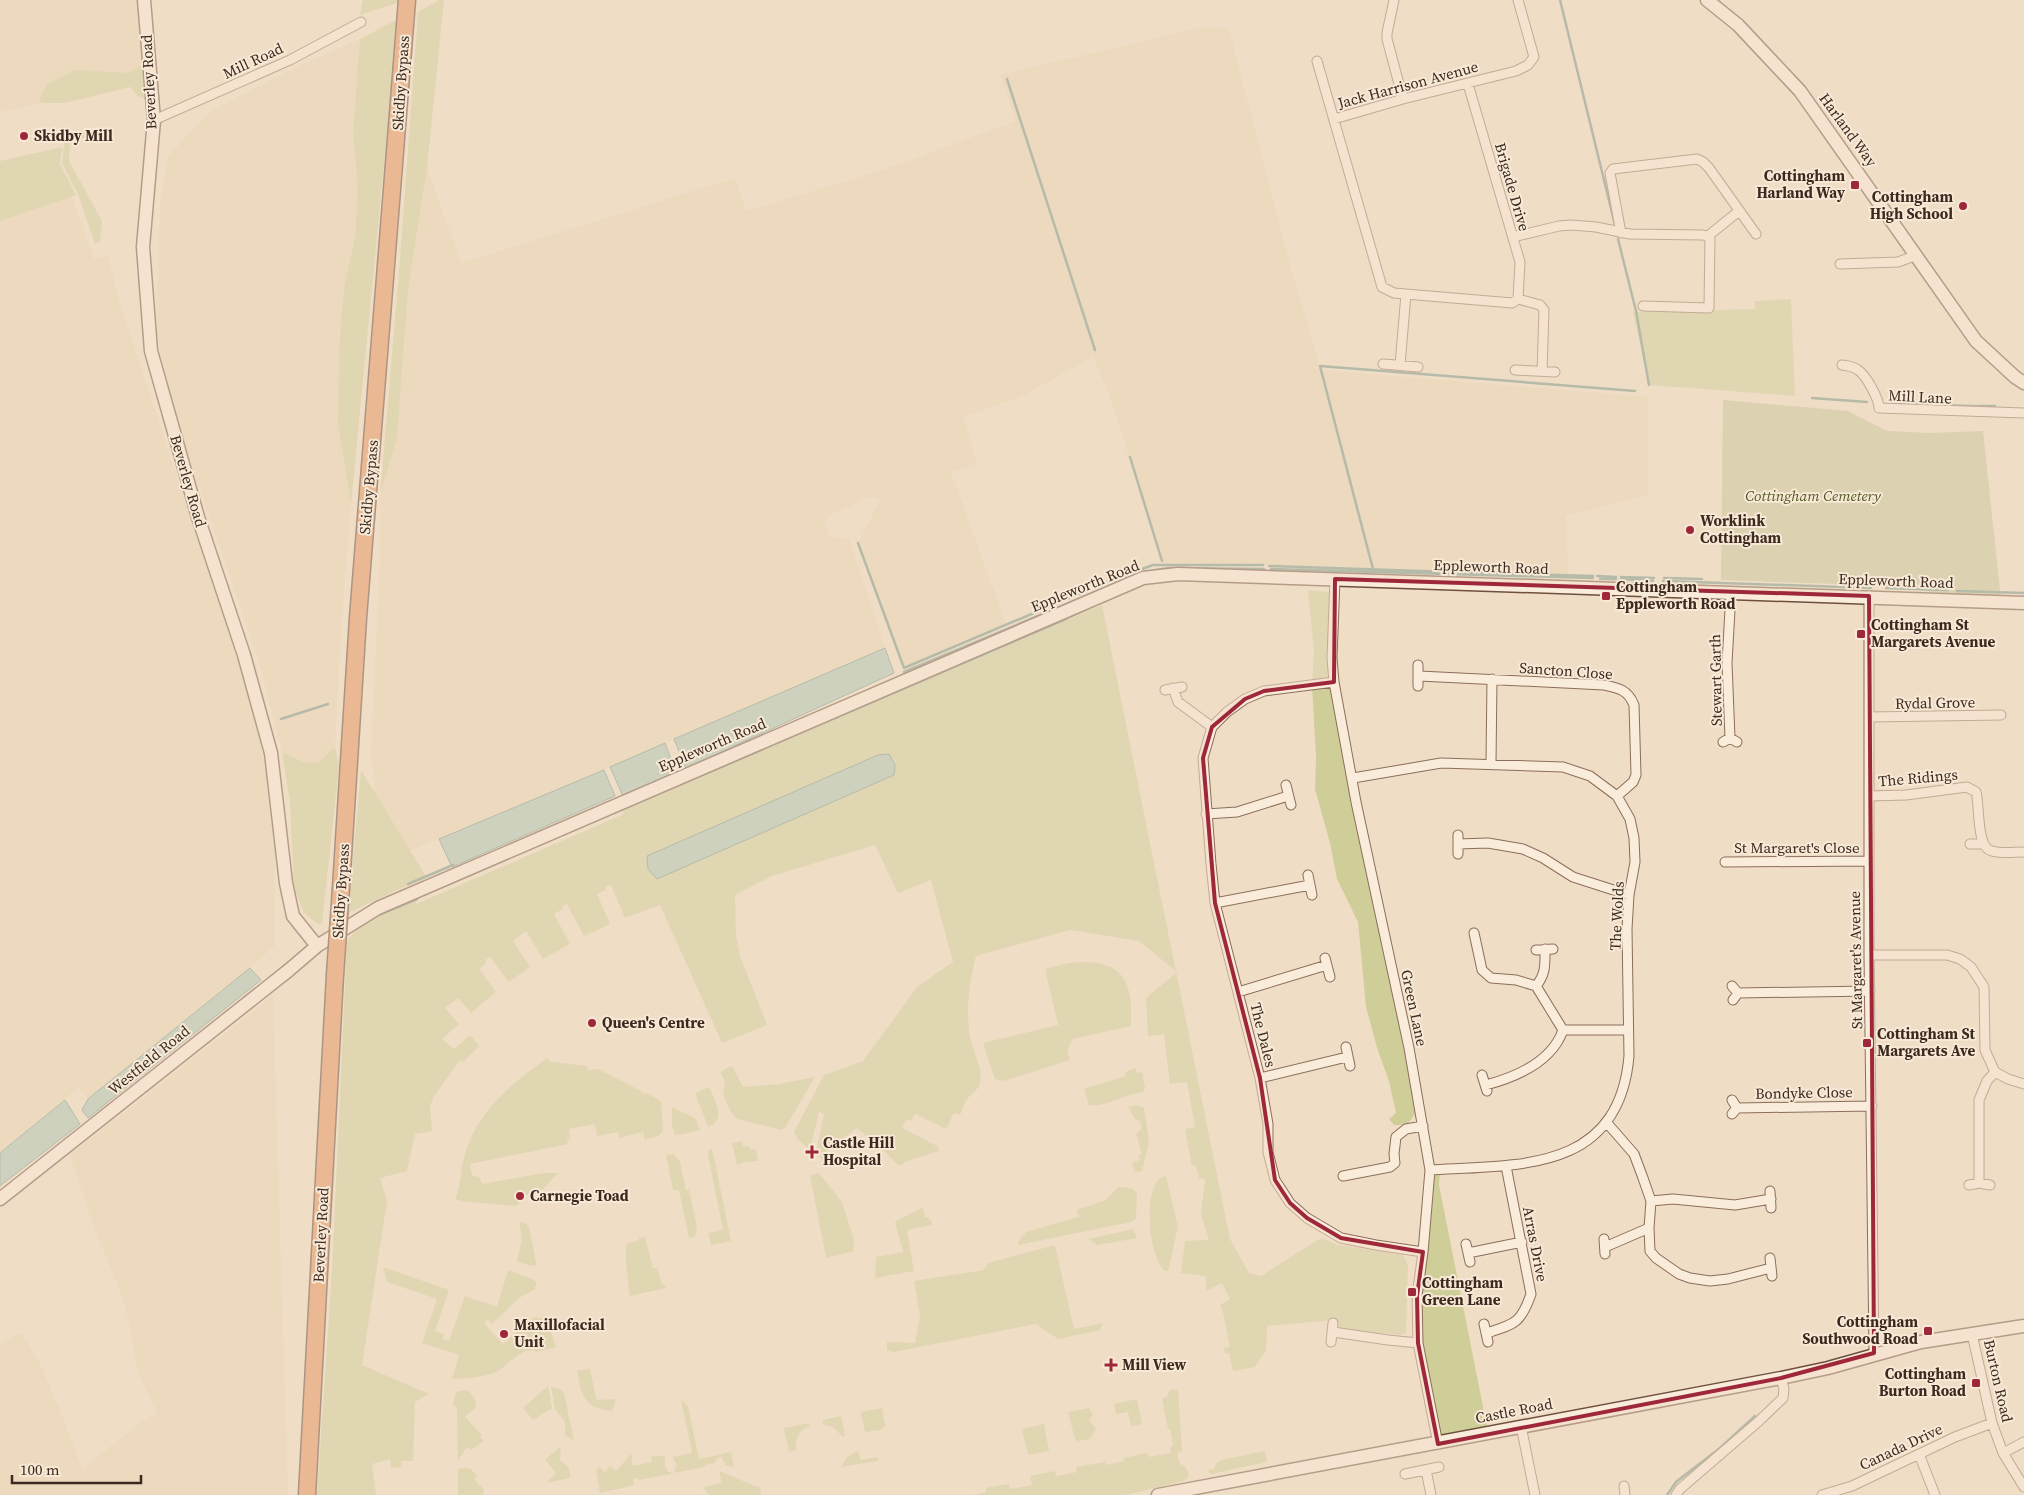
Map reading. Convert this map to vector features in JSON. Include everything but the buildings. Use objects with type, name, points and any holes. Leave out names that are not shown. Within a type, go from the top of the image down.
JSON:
[{"type":"highway","name":"Skidby Bypass","points":[[335,975],[358,618],[407,0]]},
{"type":"highway","name":"Beverley Road","points":[[307,1495],[335,975]]},
{"type":"street","name":"Beverley Road","points":[[144,0],[154,120],[143,247],[151,351],[198,517],[244,655],[271,753],[286,883],[293,916],[317,946]]},
{"type":"street","points":[[1394,0],[1387,39],[1403,99]]},
{"type":"street","name":"Jack Harrison Avenue","points":[[1406,294],[1394,293],[1382,287],[1334,119],[1523,68],[1534,56],[1518,0]]},
{"type":"street","name":"Harland Way","points":[[1707,0],[1738,26],[1800,91],[1976,340],[2024,382]]},
{"type":"street","name":"Mill Road","points":[[154,120],[290,60],[361,22]]},
{"type":"street","points":[[1316,61],[1334,119]]},
{"type":"street","name":"Brigade Drive","points":[[1468,84],[1520,262],[1518,299]]},
{"type":"street","points":[[1621,233],[1610,173],[1616,168],[1697,159],[1709,168],[1756,234]]},
{"type":"street","points":[[1513,237],[1558,226],[1571,225],[1596,227],[1621,233],[1708,236],[1739,211]]},
{"type":"street","points":[[1642,306],[1709,308],[1711,239],[1708,236]]},
{"type":"street","points":[[1840,264],[1898,262],[1917,255]]},
{"type":"street","points":[[1400,366],[1406,294],[1512,303],[1518,299],[1540,305],[1544,310],[1542,372]]},
{"type":"street","points":[[1383,364],[1418,367]]},
{"type":"street","name":"Mill Lane","points":[[1842,365],[1850,366],[1860,372],[1877,397],[1879,408],[2023,413]]},
{"type":"street","points":[[1515,370],[1555,372]]},
{"type":"street","name":"Eppleworth Road","points":[[317,946],[378,908],[1143,578],[1178,574],[1869,596],[2024,603]]},
{"type":"street","name":"Green Lane","points":[[1335,579],[1332,658],[1334,682],[1409,1048],[1430,1170],[1417,1296],[1418,1342],[1438,1444]]},
{"type":"street","name":"Stewart Garth","points":[[1730,741],[1727,663],[1731,592]]},
{"type":"street","name":"St Margaret's Avenue","points":[[1869,596],[1869,955],[1874,1353]]},
{"type":"street","points":[[1418,665],[1418,686]]},
{"type":"street","name":"Sancton Close","points":[[1419,676],[1604,685],[1620,689],[1630,695],[1634,706],[1636,775],[1633,782],[1617,796]]},
{"type":"street","points":[[1491,764],[1492,679]]},
{"type":"street","points":[[1174,688],[1178,702],[1212,727],[1227,712],[1245,699],[1264,691],[1334,682]]},
{"type":"street","name":"Rydal Grove","points":[[1869,717],[2000,715]]},
{"type":"street","name":"The Dales","points":[[1212,727],[1203,758],[1206,814],[1216,902],[1260,1078],[1268,1124],[1268,1152],[1275,1180],[1290,1204],[1307,1218],[1341,1238],[1423,1252]]},
{"type":"street","name":"The Wolds","points":[[1353,778],[1442,763],[1563,767],[1590,776],[1617,796],[1630,819],[1634,838],[1635,862],[1629,895],[1627,929],[1627,1076],[1622,1096],[1607,1122],[1591,1138],[1576,1148],[1538,1161],[1506,1166],[1430,1170]]},
{"type":"street","points":[[1286,785],[1291,806]]},
{"type":"street","name":"The Ridings","points":[[1869,796],[1906,795],[1967,787],[1976,792],[1979,802],[1982,844]]},
{"type":"street","points":[[1206,814],[1237,812],[1288,796]]},
{"type":"street","points":[[1458,854],[1458,839],[1523,849],[1543,858],[1573,877],[1629,895]]},
{"type":"street","points":[[1970,844],[1982,844],[1984,848],[1991,851],[2024,852]]},
{"type":"street","name":"St Margaret's Close","points":[[1724,862],[1869,862]]},
{"type":"street","points":[[1308,875],[1312,895]]},
{"type":"street","points":[[1216,902],[1310,885]]},
{"type":"street","points":[[1472,940],[1482,970],[1491,978],[1516,980],[1536,986],[1564,1030]]},
{"type":"street","name":"Westfield Road","points":[[0,1199],[317,946]]},
{"type":"street","points":[[1536,986],[1542,979],[1545,971],[1545,950]]},
{"type":"street","points":[[1869,955],[1948,955],[1960,959],[1972,967],[1984,988],[1985,1050],[1995,1072],[2024,1084]]},
{"type":"street","points":[[1238,992],[1326,961],[1330,977]]},
{"type":"street","points":[[1734,993],[1870,992]]},
{"type":"street","points":[[1564,1030],[1628,1030]]},
{"type":"street","points":[[1482,1075],[1487,1088],[1530,1069],[1551,1049],[1564,1030]]},
{"type":"street","points":[[1260,1078],[1346,1052],[1350,1066]]},
{"type":"street","points":[[1979,1183],[1979,1100],[1987,1081],[1995,1072]]},
{"type":"street","name":"Bondyke Close","points":[[1734,1107],[1872,1106]]},
{"type":"street","points":[[1607,1122],[1634,1154],[1651,1201],[1648,1228],[1650,1251],[1656,1258],[1679,1274],[1690,1278],[1710,1280],[1728,1279],[1771,1267]]},
{"type":"street","points":[[1342,1176],[1390,1167],[1395,1163],[1396,1137],[1406,1129],[1423,1126]]},
{"type":"street","name":"Arras Drive","points":[[1486,1333],[1512,1325],[1524,1313],[1530,1294],[1522,1242],[1506,1166]]},
{"type":"street","points":[[1969,1185],[1979,1183],[1990,1185]]},
{"type":"street","points":[[1651,1201],[1673,1199],[1736,1205],[1771,1199]]},
{"type":"street","points":[[1605,1247],[1648,1228]]},
{"type":"street","points":[[1468,1253],[1522,1242]]},
{"type":"street","name":"Castle Road","points":[[1158,1495],[1438,1444],[1521,1426],[1780,1378],[1828,1368],[1874,1353],[1921,1342],[2024,1326]]},
{"type":"street","points":[[1331,1342],[1333,1328],[1388,1340],[1418,1342]]},
{"type":"street","name":"Burton Road","points":[[1972,1334],[1992,1423],[2003,1453],[2024,1487]]},
{"type":"street","points":[[1676,1495],[1680,1489],[1783,1398],[1784,1389],[1780,1378]]},
{"type":"street","name":"Canada Drive","points":[[1822,1495],[1852,1486],[1919,1454],[1992,1423]]},
{"type":"street","points":[[1521,1426],[1535,1495]]},
{"type":"street","points":[[2003,1453],[2024,1442]]},
{"type":"street","points":[[1919,1454],[1935,1495]]},
{"type":"street","points":[[1405,1474],[1439,1467]]},
{"type":"street","points":[[1426,1470],[1431,1495]]},
{"type":"street","points":[[1852,1486],[1855,1495]]},
{"type":"highlighted area","points":[[1335,579],[1869,596],[1874,1353],[1781,1378],[1438,1444],[1418,1343],[1417,1296],[1423,1252],[1341,1238],[1307,1218],[1290,1203],[1275,1180],[1260,1078],[1215,903],[1203,758],[1212,727],[1245,699],[1264,691],[1334,682]]},
{"type":"shaded area","points":[[0,0],[137,0],[144,80],[0,112]]},
{"type":"shaded area","points":[[363,0],[403,0],[403,1],[360,15]]},
{"type":"shaded area","points":[[439,0],[444,0],[427,167],[408,290],[397,438],[380,495],[400,260],[418,12]]},
{"type":"shaded area","points":[[398,19],[351,504],[338,424],[339,348],[344,288],[355,237],[358,192],[353,130],[360,39]]},
{"type":"shaded area","points":[[1203,27],[1229,29],[1289,261],[1321,370],[1648,397],[1648,495],[1566,516],[1568,575],[1263,565],[1163,565],[1111,400],[1093,357],[1020,397],[963,417],[977,463],[951,472],[1006,624],[904,668],[858,543],[881,498],[869,497],[830,515],[824,521],[829,537],[849,539],[885,648],[604,770],[409,851],[375,796],[371,752],[380,557],[380,495],[397,438],[408,290],[427,167],[461,263],[735,178],[747,211],[883,170],[1016,121],[1000,75]]},
{"type":"shaded area","points":[[360,39],[353,130],[358,192],[355,237],[344,288],[339,348],[338,424],[351,504],[341,629],[335,747],[318,763],[304,762],[282,752],[259,662],[184,443],[165,376],[156,330],[160,207],[168,156],[212,110],[301,65]]},
{"type":"shaded area","points":[[142,65],[146,99],[137,96],[131,87],[65,103],[42,103],[39,99],[48,84],[75,70],[129,73]]},
{"type":"shaded area","points":[[90,132],[83,138],[70,142],[69,161],[102,221],[100,241],[95,244],[78,194],[62,163],[65,134]]},
{"type":"shaded area","points":[[62,147],[60,164],[76,195],[0,221],[0,161]]},
{"type":"shaded area","points":[[72,196],[94,259],[108,255],[119,300],[254,710],[265,766],[275,853],[274,946],[250,968],[88,1099],[79,1087],[0,1153],[0,221]]},
{"type":"shaded area","points":[[1791,299],[1795,396],[1649,385],[1633,312],[1755,309],[1755,301]]},
{"type":"shaded area","points":[[1308,590],[1335,593],[1332,658],[1420,1105],[1406,1125],[1394,1125],[1389,1119],[1396,1113],[1389,1081],[1378,1051],[1366,1007],[1358,922],[1337,879],[1330,843],[1315,789],[1316,757],[1312,686],[1314,651]]},
{"type":"shaded area","points":[[1102,605],[1176,971],[1139,941],[1070,930],[976,956],[971,977],[968,1020],[971,1041],[981,1077],[979,1086],[965,1103],[960,1115],[954,1113],[946,1129],[915,1114],[911,1121],[907,1119],[902,1128],[937,1146],[939,1151],[907,1161],[899,1166],[857,1128],[824,1153],[829,1158],[824,1162],[816,1153],[824,1114],[819,1112],[810,1149],[800,1142],[794,1132],[824,1075],[863,1061],[917,987],[953,962],[931,880],[898,893],[875,845],[772,876],[735,895],[736,936],[740,956],[767,1025],[722,1043],[660,905],[625,918],[611,885],[605,887],[606,890],[597,894],[610,924],[584,936],[567,904],[562,906],[563,909],[554,914],[570,944],[543,959],[526,931],[513,941],[530,967],[509,982],[490,957],[485,960],[486,963],[479,969],[496,992],[471,1013],[458,998],[445,1008],[459,1024],[442,1039],[454,1049],[470,1035],[479,1046],[463,1062],[460,1060],[434,1096],[430,1106],[432,1131],[415,1134],[407,1171],[380,1178],[387,1201],[362,1365],[429,1394],[415,1402],[413,1461],[401,1461],[401,1467],[391,1468],[390,1459],[372,1464],[376,1495],[317,1495],[332,1271],[347,940],[367,920],[416,898],[416,904],[624,814],[622,810]]},
{"type":"shaded area","points":[[885,648],[894,673],[686,768],[674,739]]},
{"type":"shaded area","points":[[665,743],[676,773],[623,796],[610,767]]},
{"type":"shaded area","points":[[335,747],[339,766],[322,924],[318,924],[304,913],[294,888],[290,803],[282,752],[303,762],[318,763]]},
{"type":"shaded area","points":[[889,754],[895,765],[894,775],[657,879],[648,869],[647,856],[878,755]]},
{"type":"shaded area","points":[[361,770],[427,878],[348,913]]},
{"type":"shaded area","points":[[604,770],[615,796],[452,867],[439,839]]},
{"type":"shaded area","points":[[1068,963],[1098,963],[1110,967],[1118,972],[1124,980],[1131,1000],[1131,1026],[1073,1039],[1068,1050],[1070,1060],[1004,1081],[995,1079],[983,1043],[1058,1025],[1045,969]]},
{"type":"shaded area","points":[[250,968],[261,980],[88,1118],[82,1110],[88,1099]]},
{"type":"shaded area","points":[[1176,973],[1230,1239],[1249,1273],[1261,1276],[1321,1238],[1339,1245],[1403,1255],[1408,1265],[1406,1333],[1401,1335],[1341,1329],[1334,1320],[1267,1326],[1266,1350],[1255,1367],[1233,1371],[1229,1353],[1225,1354],[1224,1348],[1230,1347],[1220,1305],[1230,1299],[1222,1283],[1206,1291],[1206,1276],[1181,1273],[1185,1241],[1209,1240],[1201,1215],[1205,1180],[1199,1178],[1196,1165],[1192,1166],[1185,1129],[1195,1127],[1187,1082],[1170,1084],[1164,1034],[1148,1036],[1146,998]]},
{"type":"shaded area","points":[[273,996],[288,1495],[0,1495],[0,1343],[20,1333],[30,1347],[40,1364],[63,1417],[82,1469],[141,1422],[157,1413],[137,1370],[127,1314],[121,1294],[92,1222],[71,1154]]},
{"type":"shaded area","points":[[547,1058],[551,1062],[588,1066],[587,1070],[598,1069],[639,1090],[643,1094],[646,1093],[661,1101],[663,1131],[659,1135],[645,1140],[643,1132],[619,1138],[618,1132],[597,1136],[595,1124],[569,1129],[570,1140],[567,1140],[568,1144],[470,1164],[472,1175],[480,1178],[482,1184],[544,1173],[558,1173],[543,1189],[537,1193],[527,1195],[516,1206],[455,1199],[466,1151],[479,1122],[510,1087]]},
{"type":"shaded area","points":[[732,1066],[743,1087],[779,1084],[815,1077],[785,1128],[781,1130],[737,1119],[730,1110],[723,1095],[725,1082],[720,1072]]},
{"type":"shaded area","points":[[1136,1068],[1137,1073],[1142,1072],[1145,1088],[1143,1092],[1103,1104],[1089,1105],[1084,1089],[1126,1076],[1125,1072]]},
{"type":"shaded area","points":[[709,1087],[718,1109],[718,1115],[714,1124],[708,1127],[695,1093]]},
{"type":"shaded area","points":[[65,1100],[80,1124],[0,1186],[0,1153]]},
{"type":"shaded area","points":[[1137,1105],[1144,1108],[1149,1141],[1142,1171],[1135,1172],[1132,1163],[1140,1160],[1138,1155],[1142,1154],[1136,1134],[1142,1128],[1140,1121],[1134,1118],[1129,1107]]},
{"type":"shaded area","points":[[672,1107],[695,1118],[700,1130],[675,1135],[672,1126]]},
{"type":"shaded area","points":[[743,1141],[742,1146],[750,1147],[750,1150],[756,1149],[758,1161],[744,1162],[737,1165],[732,1143]]},
{"type":"shaded area","points":[[712,1148],[731,1241],[711,1245],[708,1233],[723,1230],[708,1155],[708,1151]]},
{"type":"shaded area","points":[[674,1154],[680,1162],[686,1190],[689,1190],[697,1228],[695,1237],[689,1238],[679,1190],[673,1190],[666,1155]]},
{"type":"shaded area","points":[[1430,1170],[1440,1170],[1439,1185],[1488,1432],[1438,1444],[1418,1343]]},
{"type":"shaded area","points":[[819,1173],[842,1202],[854,1240],[853,1251],[826,1258],[810,1175]]},
{"type":"shaded area","points":[[1166,1176],[1178,1227],[1168,1271],[1165,1271],[1156,1255],[1150,1220],[1153,1189],[1159,1179]]},
{"type":"shaded area","points":[[1117,1188],[1133,1189],[1137,1194],[1136,1218],[1131,1222],[1018,1245],[1018,1242],[1026,1232],[1079,1217],[1077,1210],[1106,1200]]},
{"type":"shaded area","points":[[923,1207],[925,1217],[929,1217],[932,1225],[907,1230],[914,1271],[875,1278],[876,1257],[903,1252],[895,1222]]},
{"type":"shaded area","points":[[519,1222],[524,1222],[529,1227],[536,1265],[517,1262],[522,1238]]},
{"type":"shaded area","points":[[1133,1229],[1137,1238],[1097,1245],[1089,1239]]},
{"type":"shaded area","points":[[645,1237],[653,1268],[657,1268],[662,1285],[665,1285],[666,1288],[630,1296],[626,1265],[626,1244]]},
{"type":"shaded area","points":[[1055,1245],[1074,1329],[1103,1323],[1100,1330],[1058,1339],[1036,1324],[894,1352],[887,1350],[887,1342],[915,1343],[920,1316],[914,1281],[984,1270],[988,1263]]},
{"type":"shaded area","points":[[383,1267],[449,1290],[435,1331],[444,1334],[442,1339],[449,1341],[465,1296],[497,1307],[508,1270],[533,1279],[537,1283],[534,1290],[519,1298],[492,1324],[488,1320],[484,1323],[503,1344],[534,1317],[546,1319],[556,1347],[537,1352],[533,1350],[523,1352],[501,1369],[491,1374],[452,1379],[459,1355],[422,1343],[437,1299],[387,1282]]},
{"type":"shaded area","points":[[590,1368],[596,1400],[616,1399],[612,1411],[595,1407],[590,1404],[583,1394],[577,1371]]},
{"type":"shaded area","points":[[548,1386],[552,1408],[533,1420],[523,1408]]},
{"type":"shaded area","points":[[551,1386],[562,1390],[564,1393],[574,1441],[565,1435],[565,1422],[555,1409]]},
{"type":"shaded area","points":[[1178,1389],[1182,1451],[1177,1454],[1180,1464],[1185,1466],[1189,1474],[1183,1481],[1126,1495],[974,1495],[986,1492],[986,1488],[1009,1484],[1010,1489],[1032,1485],[1030,1476],[1055,1471],[1056,1476],[1077,1472],[1076,1467],[1105,1462],[1106,1465],[1124,1461],[1124,1458],[1147,1453],[1149,1457],[1171,1453],[1170,1447],[1173,1446],[1162,1398],[1167,1397],[1170,1390]]},
{"type":"shaded area","points":[[466,1390],[474,1397],[476,1407],[465,1417],[482,1435],[480,1437],[484,1441],[471,1450],[467,1447],[458,1461],[457,1407],[453,1406],[456,1392]]},
{"type":"shaded area","points":[[1137,1399],[1142,1424],[1131,1426],[1128,1412],[1116,1414],[1114,1404]]},
{"type":"shaded area","points":[[681,1400],[688,1406],[699,1459],[731,1452],[734,1468],[725,1465],[722,1457],[717,1458],[715,1463],[705,1465],[705,1467],[674,1473],[677,1466],[673,1457],[692,1453]]},
{"type":"shaded area","points":[[882,1408],[885,1426],[880,1430],[865,1432],[861,1412]]},
{"type":"shaded area","points":[[1089,1408],[1093,1414],[1089,1421],[1096,1429],[1090,1439],[1077,1441],[1068,1412]]},
{"type":"shaded area","points":[[841,1416],[845,1436],[843,1437],[834,1428],[823,1424],[823,1420]]},
{"type":"shaded area","points":[[809,1423],[810,1427],[798,1435],[796,1450],[789,1452],[784,1428]]},
{"type":"shaded area","points":[[1044,1424],[1049,1451],[1028,1455],[1022,1429]]},
{"type":"shaded area","points":[[561,1446],[560,1460],[569,1468],[570,1478],[546,1483],[556,1473],[545,1460]]},
{"type":"shaded area","points":[[858,1451],[861,1460],[877,1457],[878,1461],[841,1467],[847,1457]]},
{"type":"shaded area","points":[[1265,1451],[1267,1462],[1211,1474],[1207,1470],[1214,1469],[1221,1460]]},
{"type":"shaded area","points":[[631,1454],[633,1466],[652,1462],[651,1456],[665,1456],[665,1469],[667,1468],[671,1474],[639,1480],[639,1478],[633,1479],[634,1485],[600,1493],[596,1470],[600,1467],[605,1472],[610,1466],[616,1471]]},
{"type":"shaded area","points":[[458,1469],[471,1469],[477,1476],[474,1479],[484,1490],[483,1495],[458,1495]]},
{"type":"shaded area","points":[[719,1471],[760,1488],[761,1495],[709,1495],[703,1487],[722,1483]]},
{"type":"green space","name":"Cottingham Cemetery","points":[[1723,400],[1848,411],[1887,431],[1930,433],[1983,431],[2001,600],[1873,585],[1721,580]]},
{"type":"waterway","points":[[1560,0],[1615,225]]},
{"type":"waterway","points":[[1007,79],[1095,350]]},
{"type":"waterway","points":[[1618,239],[1636,311],[1649,385]]},
{"type":"waterway","points":[[1373,569],[1320,366],[1635,391]]},
{"type":"waterway","points":[[1812,398],[1867,402]]},
{"type":"waterway","points":[[1899,404],[1927,404]]},
{"type":"waterway","points":[[1932,405],[1972,406]]},
{"type":"waterway","points":[[1974,406],[1995,406]]},
{"type":"waterway","points":[[1130,457],[1162,561]]},
{"type":"waterway","points":[[858,543],[904,668],[1088,590]]},
{"type":"waterway","points":[[1096,586],[1153,565],[1263,565]]},
{"type":"waterway","points":[[1269,566],[1483,573]]},
{"type":"waterway","points":[[1150,571],[1169,568],[1264,569]]},
{"type":"waterway","points":[[1271,569],[1593,578]]},
{"type":"waterway","points":[[1487,573],[1593,576]]},
{"type":"waterway","points":[[1597,576],[1616,577]]},
{"type":"waterway","points":[[1621,577],[1654,578]]},
{"type":"waterway","points":[[1664,578],[1702,579]]},
{"type":"waterway","points":[[1600,579],[1616,579]]},
{"type":"waterway","points":[[1621,579],[1653,581]]},
{"type":"waterway","points":[[1663,581],[1871,588]]},
{"type":"waterway","points":[[904,672],[1117,583]]},
{"type":"waterway","points":[[1886,588],[1948,590]]},
{"type":"waterway","points":[[1957,591],[2024,593]]},
{"type":"waterway","points":[[1065,619],[1089,608]]},
{"type":"waterway","points":[[416,898],[1066,619]]},
{"type":"waterway","points":[[281,719],[328,704]]},
{"type":"waterway","points":[[408,884],[453,865]]},
{"type":"waterway","points":[[376,916],[417,899]]},
{"type":"waterway","points":[[1667,1495],[1676,1482],[1720,1448],[1755,1416]]},
{"type":"place","name":"Skidby Mill","points":[[24,136]]},
{"type":"place","name":"Cottingham Harland Way","points":[[1855,185]]},
{"type":"place","name":"Cottingham High School","points":[[1963,206]]},
{"type":"place","name":"Worklink Cottingham","points":[[1690,530]]},
{"type":"place","name":"Cottingham Eppleworth Road","points":[[1606,596]]},
{"type":"place","name":"Cottingham St Margarets Avenue","points":[[1861,634]]},
{"type":"place","name":"Queen's Centre","points":[[592,1023]]},
{"type":"place","name":"Cottingham St Margarets Ave","points":[[1867,1043]]},
{"type":"place","name":"Castle Hill Hospital","points":[[812,1152]]},
{"type":"place","name":"Carnegie Toad","points":[[520,1196]]},
{"type":"place","name":"Cottingham Green Lane","points":[[1412,1292]]},
{"type":"place","name":"Cottingham Southwood Road","points":[[1928,1331]]},
{"type":"place","name":"Maxillofacial Unit","points":[[504,1334]]},
{"type":"place","name":"Mill View","points":[[1111,1365]]},
{"type":"place","name":"Cottingham Burton Road","points":[[1976,1383]]}]
